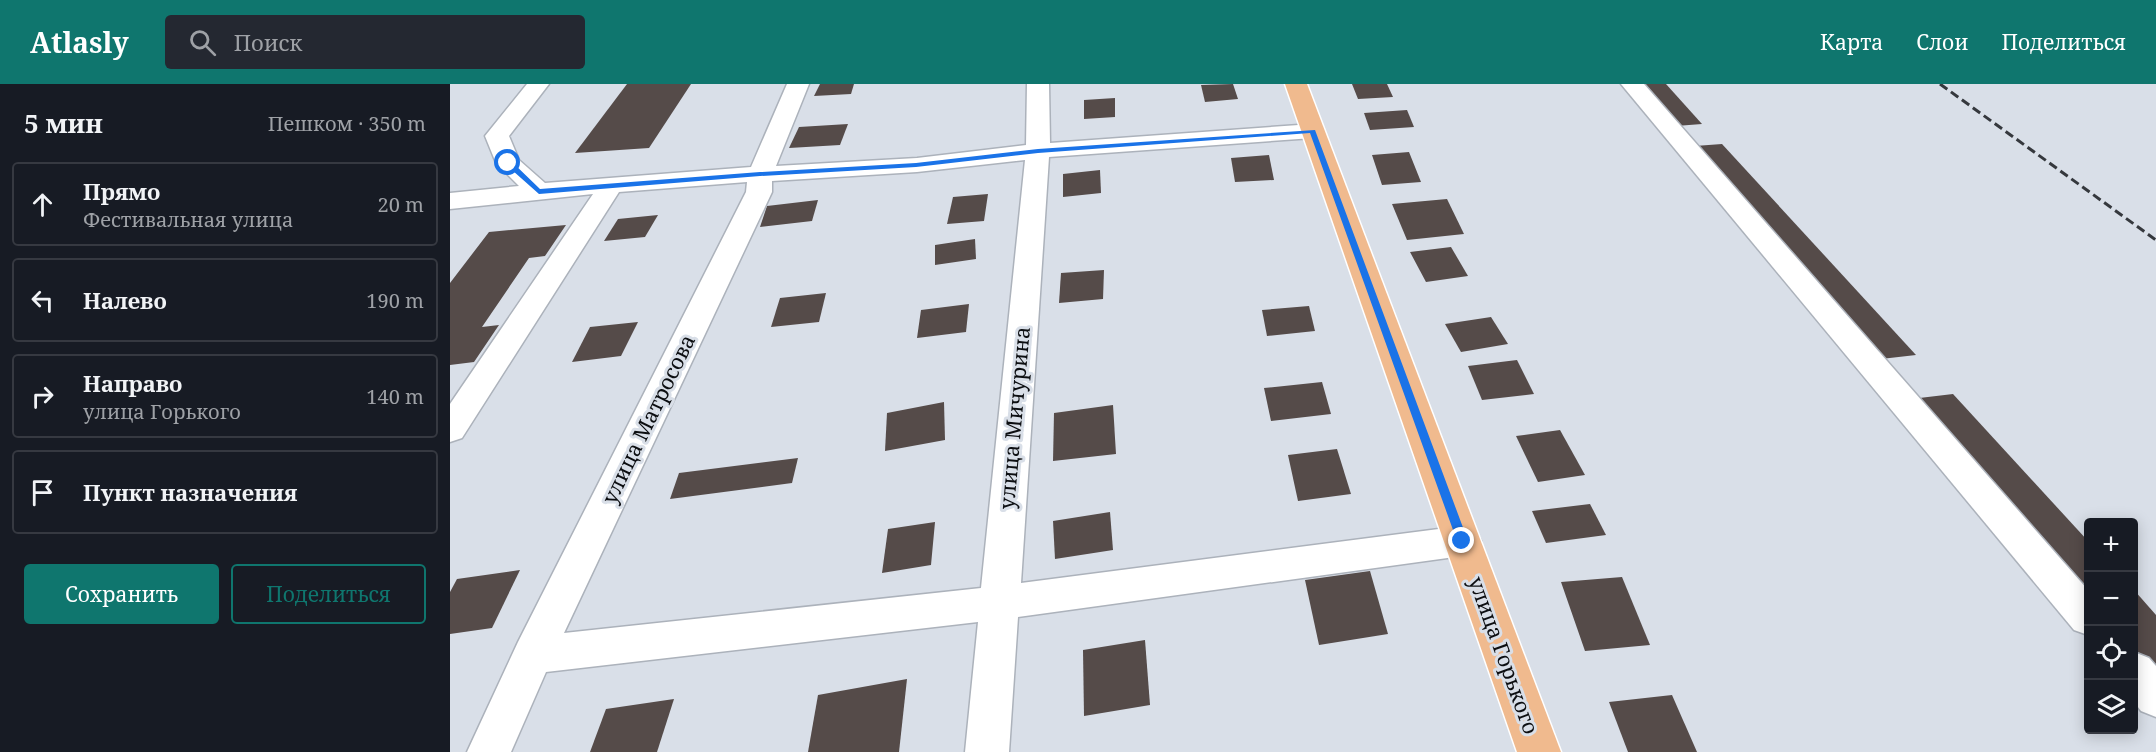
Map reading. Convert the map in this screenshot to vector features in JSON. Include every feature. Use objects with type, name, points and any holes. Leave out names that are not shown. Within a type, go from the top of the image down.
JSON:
[{"type":"main road","name":"улица Горького","points":[[1296,84],[1539,752]]},
{"type":"street","points":[[538,84],[497,136],[508,163],[539,191]]},
{"type":"street","name":"улица Матросова","points":[[489,752],[532,655],[759,192],[760,174],[798,84]]},
{"type":"street","name":"улица Мичурина","points":[[987,752],[1038,151],[1038,84]]},
{"type":"street","points":[[1632,84],[2084,613]]},
{"type":"street","points":[[450,201],[539,191],[916,165],[1038,151],[1313,131]]},
{"type":"street","points":[[450,430],[611,186]]},
{"type":"street","points":[[532,655],[998,603],[1462,541]]},
{"type":"street","points":[[2138,677],[2156,697]]},
{"type":"building","points":[[627,84],[691,84],[649,148],[575,153]]},
{"type":"building","points":[[820,84],[854,84],[851,94],[814,96]]},
{"type":"building","points":[[1233,84],[1238,99],[1205,102],[1201,85]]},
{"type":"building","points":[[1352,84],[1387,84],[1393,97],[1358,99]]},
{"type":"building","points":[[1640,84],[1666,84],[1702,124],[1676,126]]},
{"type":"building","points":[[1115,98],[1115,117],[1084,119],[1084,100]]},
{"type":"building","points":[[1407,110],[1414,127],[1370,130],[1364,113]]},
{"type":"building","points":[[848,124],[840,145],[789,148],[799,127]]},
{"type":"building","points":[[1722,144],[1916,355],[1881,359],[1695,146]]},
{"type":"building","points":[[1409,152],[1421,182],[1382,185],[1372,155]]},
{"type":"building","points":[[1269,155],[1274,180],[1235,182],[1231,158]]},
{"type":"building","points":[[1100,170],[1101,193],[1063,197],[1063,174]]},
{"type":"building","points":[[988,194],[984,221],[947,224],[953,197]]},
{"type":"building","points":[[1447,199],[1464,234],[1407,240],[1392,204]]},
{"type":"building","points":[[818,200],[812,221],[760,227],[767,206]]},
{"type":"building","points":[[658,215],[645,237],[604,241],[618,219]]},
{"type":"building","points":[[566,225],[545,256],[529,258],[482,327],[499,325],[474,362],[450,365],[450,283],[489,232]]},
{"type":"building","points":[[975,239],[976,259],[935,265],[935,245]]},
{"type":"building","points":[[1451,247],[1468,276],[1426,282],[1410,252]]},
{"type":"building","points":[[1104,270],[1103,299],[1059,303],[1061,273]]},
{"type":"building","points":[[826,293],[819,322],[771,327],[780,298]]},
{"type":"building","points":[[969,304],[966,332],[917,338],[921,310]]},
{"type":"building","points":[[1309,306],[1315,331],[1267,336],[1262,310]]},
{"type":"building","points":[[1491,317],[1508,344],[1461,352],[1445,324]]},
{"type":"building","points":[[638,322],[621,356],[572,362],[590,327]]},
{"type":"building","points":[[1517,360],[1534,394],[1482,400],[1468,366]]},
{"type":"building","points":[[1322,382],[1331,414],[1271,421],[1264,388]]},
{"type":"building","points":[[1953,394],[2084,537],[2084,598],[1911,399]]},
{"type":"building","points":[[944,402],[945,440],[885,451],[887,413]]},
{"type":"building","points":[[1113,405],[1116,454],[1053,461],[1054,413]]},
{"type":"building","points":[[1560,430],[1585,475],[1538,482],[1516,436]]},
{"type":"building","points":[[1337,449],[1351,494],[1298,501],[1288,455]]},
{"type":"building","points":[[798,458],[792,483],[670,499],[679,473]]},
{"type":"building","points":[[1590,504],[1606,535],[1546,543],[1532,511]]},
{"type":"building","points":[[1110,512],[1113,550],[1055,559],[1053,521]]},
{"type":"building","points":[[935,522],[931,565],[882,573],[888,529]]},
{"type":"building","points":[[520,570],[492,628],[450,634],[450,592],[457,579]]},
{"type":"building","points":[[1370,571],[1388,634],[1319,645],[1305,580]]},
{"type":"building","points":[[1622,577],[1650,645],[1585,651],[1561,582]]},
{"type":"building","points":[[2138,595],[2156,615],[2156,680],[2138,660]]},
{"type":"building","points":[[1145,640],[1150,705],[1084,716],[1083,650]]},
{"type":"building","points":[[907,679],[899,752],[808,752],[818,695]]},
{"type":"building","points":[[1672,695],[1697,752],[1628,752],[1609,702]]},
{"type":"building","points":[[674,699],[657,752],[590,752],[606,709]]},
{"type":"railway","points":[[1940,84],[2156,240]]},
{"type":"route","points":[[508,163],[539,191],[916,165],[1038,151],[1313,131],[1462,541]]}]
